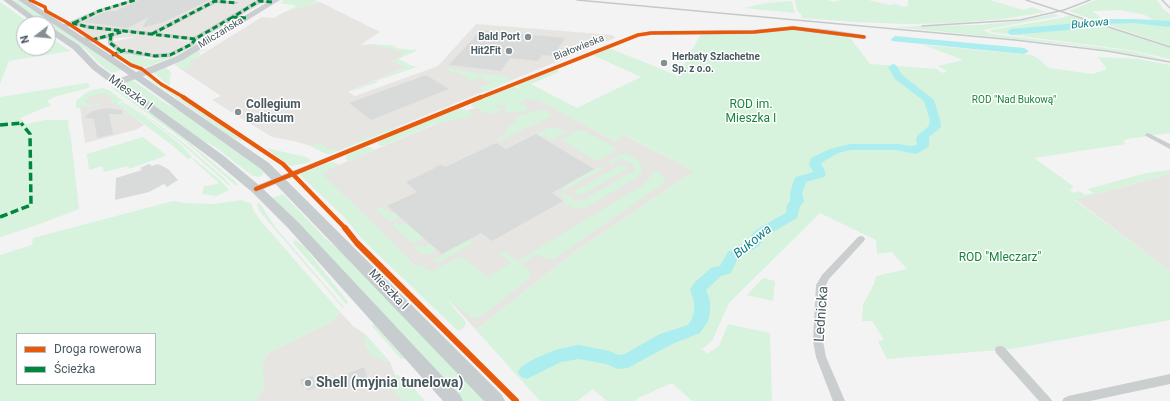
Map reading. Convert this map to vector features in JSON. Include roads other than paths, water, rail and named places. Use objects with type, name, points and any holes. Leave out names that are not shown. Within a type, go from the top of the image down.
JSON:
[{"type":"main road","points":[[7,0],[30,16]]},
{"type":"main road","name":"Mieszka I","points":[[22,0],[82,39],[95,42],[111,59],[253,156],[278,177],[496,401]]},
{"type":"main road","name":"Mieszka I","points":[[56,33],[76,47],[95,67],[220,159],[254,187],[293,225],[454,401]]},
{"type":"street","points":[[63,26],[74,23],[99,11],[135,0]]},
{"type":"street","points":[[229,7],[241,0]]},
{"type":"street","points":[[111,35],[110,43],[121,51],[164,56],[180,51],[192,44],[196,39],[260,0],[274,1]]},
{"type":"street","points":[[152,34],[215,1],[236,3]]},
{"type":"street","name":"Milczańska","points":[[115,82],[166,64],[185,55],[274,1]]},
{"type":"street","points":[[233,17],[246,18]]},
{"type":"street","points":[[74,23],[88,27],[196,39]]},
{"type":"street","name":"Białowieska","points":[[278,177],[316,164],[641,34],[757,32],[793,28],[864,37]]},
{"type":"street","points":[[95,42],[124,31]]},
{"type":"street","points":[[111,59],[113,55],[121,51]]},
{"type":"street","points":[[1148,136],[1170,147]]},
{"type":"street","points":[[254,187],[278,177]]},
{"type":"street","name":"Lednicka","points":[[839,401],[822,357],[818,341],[821,285],[826,277],[861,239]]},
{"type":"street","points":[[1000,350],[1046,401]]},
{"type":"street","points":[[1068,401],[1170,379]]},
{"type":"waterway","name":"Bukowa","points":[[1011,32],[1090,25],[1102,22],[1134,21],[1170,24]]},
{"type":"waterway","name":"Bukowa","points":[[895,39],[1024,51]]},
{"type":"waterway","name":"Bukowa","points":[[893,67],[898,77],[929,100],[935,120],[935,127],[924,135],[922,139],[923,146],[916,150],[899,147]]},
{"type":"waterway","name":"Bukowa","points":[[527,372],[558,356],[579,352],[609,358],[618,362],[628,361],[666,339],[694,329],[700,321],[702,312],[702,301],[698,290],[699,287],[716,272],[726,269],[733,255],[754,243],[758,236],[764,231],[792,215],[794,205],[797,202],[796,193],[800,180],[820,174],[815,161],[834,151],[850,147],[893,147]]},
{"type":"railway","points":[[577,0],[1015,40],[1107,51],[1170,62]]},
{"type":"railway","points":[[1026,0],[1060,11]]},
{"type":"railway","points":[[1060,11],[1090,0]]},
{"type":"railway","points":[[1162,0],[1170,8]]},
{"type":"railway","points":[[922,26],[1020,20],[1060,11]]},
{"type":"railway","points":[[1060,11],[1170,47]]},
{"type":"place","name":"Bald Port","points":[[528,37]]},
{"type":"place","name":"Hit2Fit","points":[[509,51]]},
{"type":"place","name":"Herbaty Szlachetne Sp. z o.o.","points":[[664,63]]},
{"type":"place","name":"Collegium Balticum","points":[[238,112]]},
{"type":"place","name":"Shell (myjnia tunelowa)","points":[[308,383]]},
{"type":"park label","name":"ROD \"Nad Bukową\"","points":[[1014,100]]},
{"type":"park label","name":"ROD im. Mieszka I","points":[[751,112]]},
{"type":"park label","name":"ROD \"Mleczarz\"","points":[[1000,258]]}]
